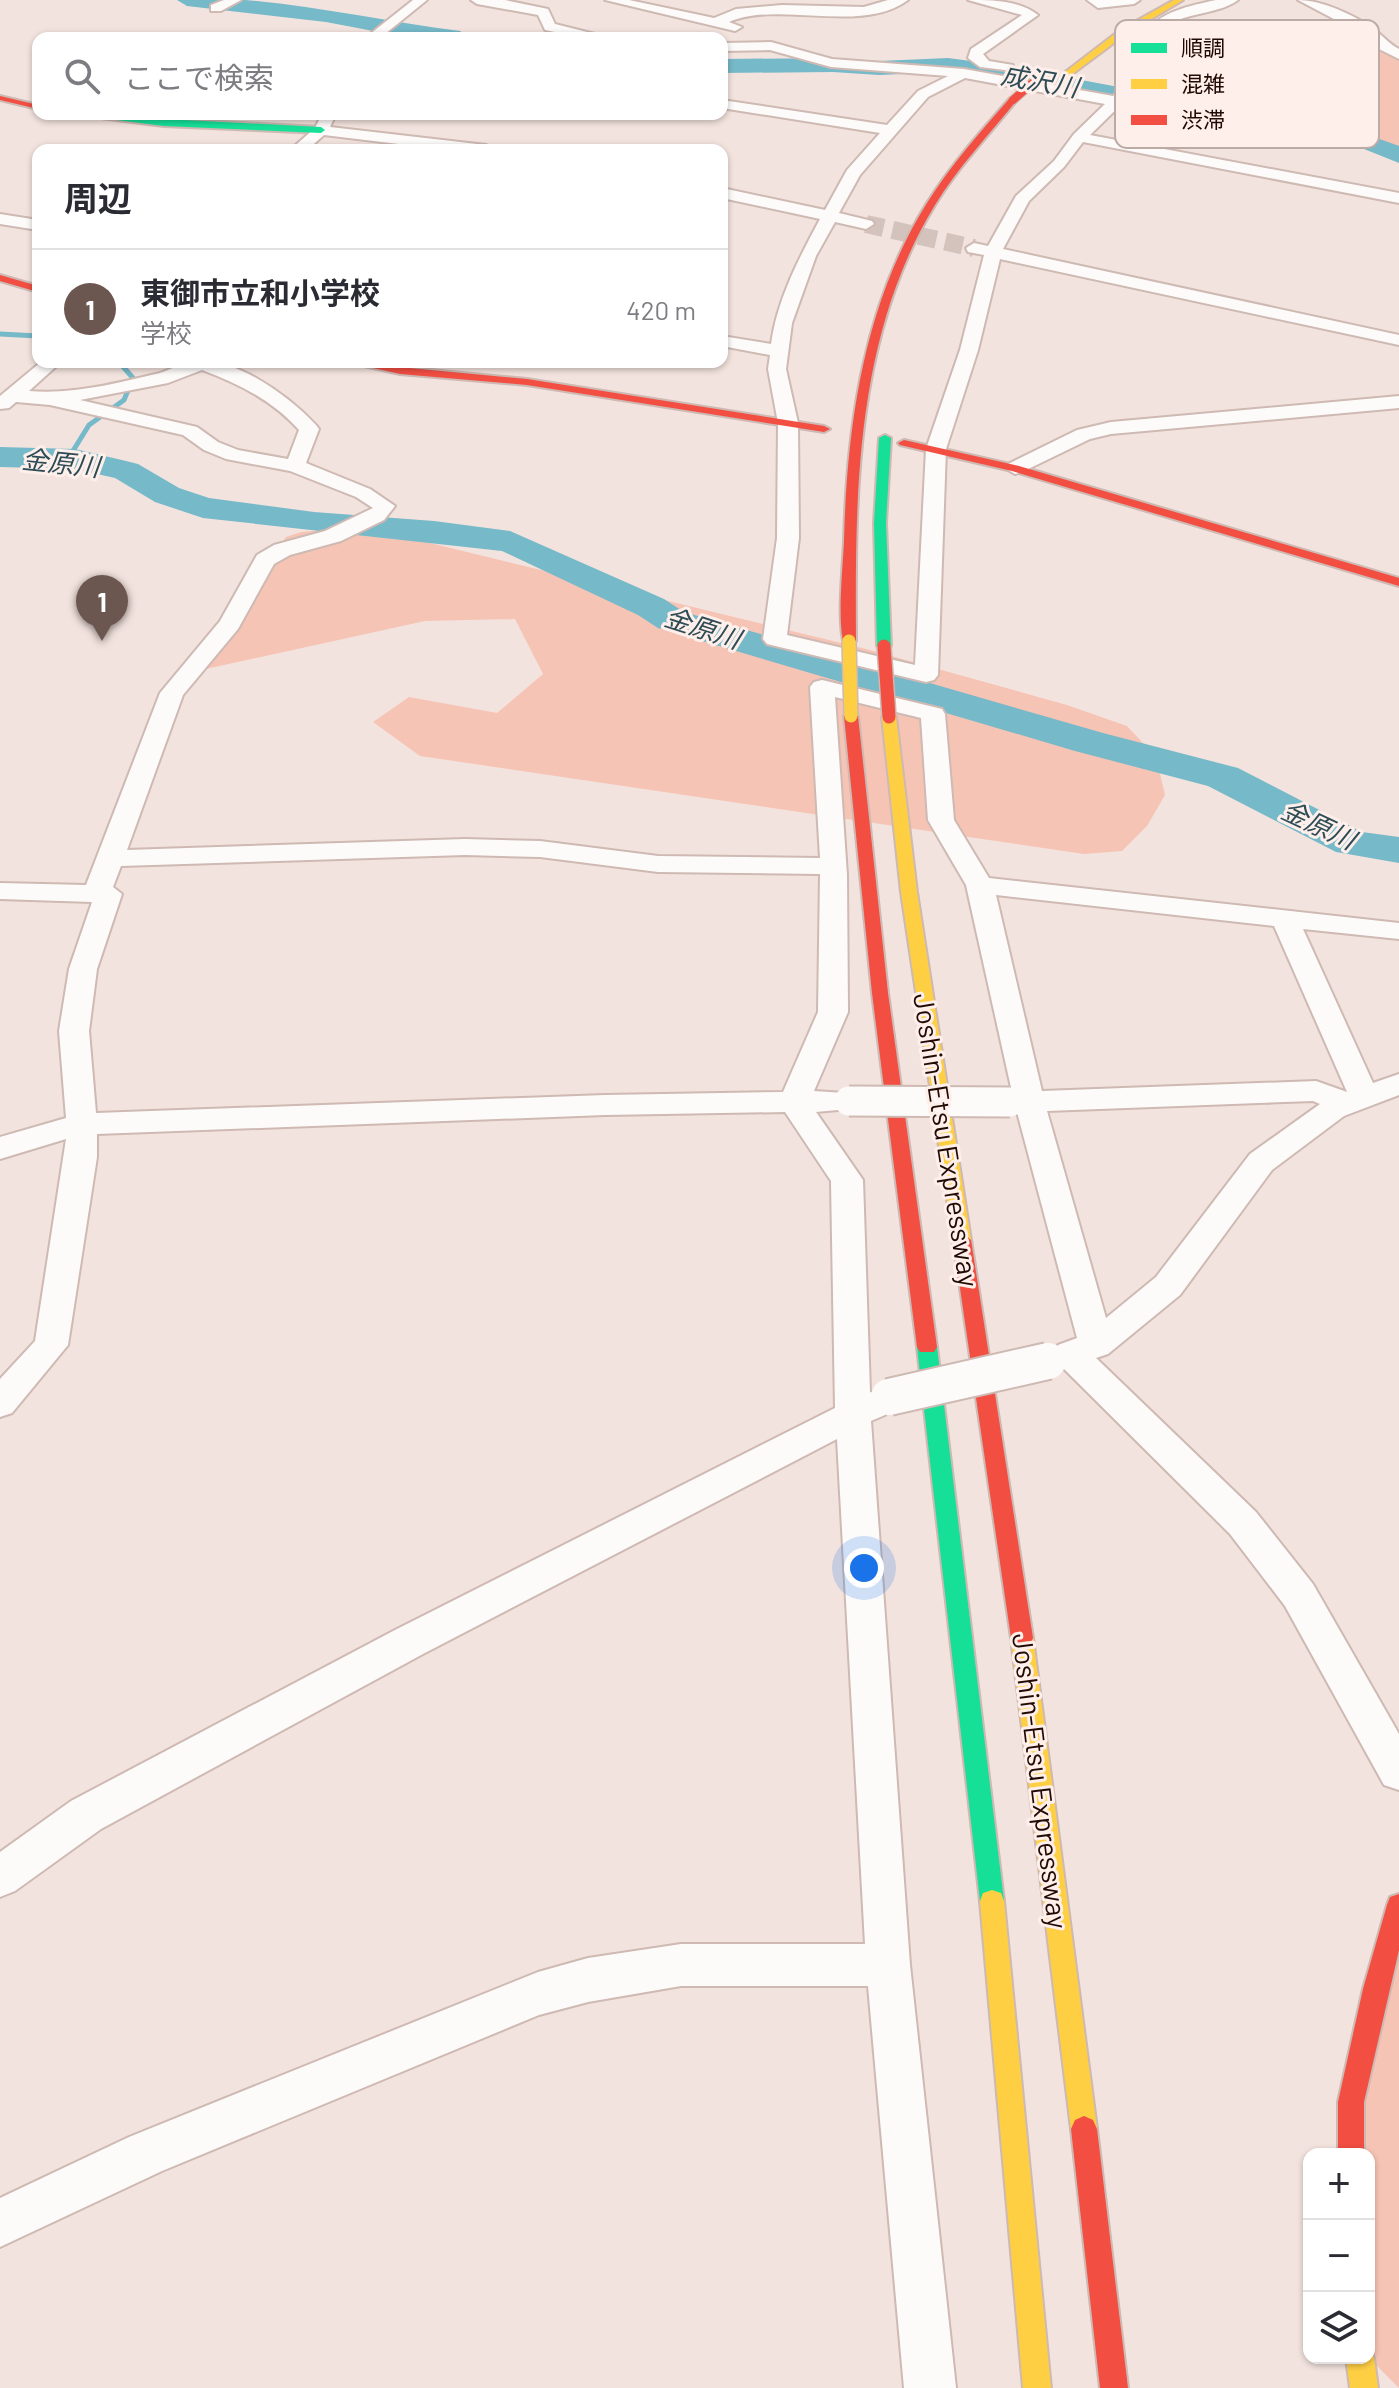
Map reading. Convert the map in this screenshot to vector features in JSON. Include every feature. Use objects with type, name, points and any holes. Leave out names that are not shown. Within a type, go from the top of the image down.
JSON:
[{"type":"main road","name":"Joshin-Etsu Expressway","points":[[1120,20],[1155,0]]},
{"type":"main road","points":[[1144,20],[1179,0]]},
{"type":"main road","name":"Joshin-Etsu Expressway","points":[[1037,2388],[991,1891],[963,1631],[873,932],[851,716],[848,523],[852,467],[866,367],[878,320],[895,272],[938,189],[961,157],[1013,100],[1044,73],[1115,23]]},
{"type":"main road","points":[[961,191],[1008,130],[1034,104],[1064,76],[1115,38]]},
{"type":"main road","points":[[0,98],[32,106]]},
{"type":"main road","points":[[134,120],[164,123],[325,122]]},
{"type":"main road","points":[[0,278],[32,287]]},
{"type":"main road","points":[[384,368],[527,382],[824,429]]},
{"type":"main road","name":"Joshin-Etsu Expressway","points":[[888,413],[880,523],[889,717],[913,925],[1024,1651],[1059,1914],[1114,2388]]},
{"type":"main road","points":[[904,443],[1015,468],[1399,582]]},
{"type":"main road","points":[[1351,2148],[1351,2102],[1376,1989],[1399,1905]]},
{"type":"main road","points":[[1361,2364],[1364,2388]]},
{"type":"street","points":[[380,32],[421,0]]},
{"type":"street","points":[[477,0],[543,12],[550,27],[575,32]]},
{"type":"street","points":[[611,0],[713,24],[748,28],[766,46]]},
{"type":"street","points":[[713,24],[736,13],[782,9],[865,11],[902,0]]},
{"type":"street","points":[[974,0],[1019,9],[1031,15],[976,52],[975,58],[985,64],[1115,89]]},
{"type":"street","points":[[1093,0],[1098,4],[1134,0]]},
{"type":"street","points":[[1167,20],[1232,0]]},
{"type":"street","points":[[1304,0],[1345,20]]},
{"type":"street","points":[[1379,43],[1397,52]]},
{"type":"street","points":[[728,47],[766,46],[831,63],[1115,89]]},
{"type":"street","points":[[964,73],[923,94],[853,173],[808,256],[783,323],[777,369],[788,423],[788,538],[775,639],[926,675],[936,449],[969,350],[983,250],[1022,199],[1059,164],[1115,89]]},
{"type":"street","points":[[728,105],[890,130]]},
{"type":"street","points":[[304,144],[325,122],[452,144]]},
{"type":"street","points":[[1079,137],[1115,144]]},
{"type":"street","points":[[1137,148],[1399,198]]},
{"type":"street","points":[[728,194],[866,224]]},
{"type":"street","points":[[0,219],[32,224]]},
{"type":"street","points":[[983,250],[1399,340]]},
{"type":"street","points":[[728,342],[779,351]]},
{"type":"street","points":[[7,400],[45,368]]},
{"type":"street","points":[[7,400],[50,399],[168,377],[191,368]]},
{"type":"street","points":[[217,368],[268,391],[309,429],[295,466]]},
{"type":"street","points":[[50,399],[190,431],[211,446],[233,455],[295,466],[363,493],[385,506],[377,516],[344,531],[282,550],[265,560],[230,624],[172,693],[97,893]]},
{"type":"street","points":[[1015,468],[1084,434],[1111,428],[1399,402]]},
{"type":"street","points":[[794,1102],[833,1012],[833,866],[822,687],[933,714],[941,820],[980,885],[1019,1101],[1071,1354],[1243,1523],[1299,1595],[1399,1772]]},
{"type":"street","points":[[111,858],[465,847],[540,849],[658,864],[833,866]]},
{"type":"street","points":[[980,885],[1399,931]]},
{"type":"street","points":[[0,891],[108,894],[83,969],[74,1031],[82,1124],[81,1157],[51,1345],[0,1403]]},
{"type":"street","points":[[1285,919],[1356,1100]]},
{"type":"street","points":[[0,1877],[86,1815],[409,1642],[853,1413],[889,1397],[1071,1354],[1168,1286],[1261,1162],[1333,1109],[1399,1084]]},
{"type":"street","points":[[0,1148],[82,1124],[794,1102],[1019,1101],[1316,1091],[1356,1100]]},
{"type":"street","points":[[794,1102],[847,1180],[853,1413],[888,1965],[930,2388]]},
{"type":"street","points":[[0,2223],[146,2154],[538,1994],[588,1980],[681,1965],[888,1965]]},
{"type":"shaded area","points":[[1379,39],[1399,55],[1399,158],[1369,148],[1379,148]]},
{"type":"shaded area","points":[[1115,89],[1115,105],[1076,99]]},
{"type":"shaded area","points":[[333,529],[418,540],[866,649],[1067,705],[1127,726],[1156,757],[1165,795],[1147,826],[1122,851],[1084,854],[420,756],[373,722],[409,697],[497,713],[543,674],[515,619],[425,621],[192,672],[286,537],[301,532]]},
{"type":"shaded area","points":[[1399,1905],[1399,2388],[1375,2364],[1375,2148],[1352,2148]]},
{"type":"waterway","name":"成沢川","points":[[187,0],[326,16],[414,32]]},
{"type":"waterway","name":"成沢川","points":[[728,66],[879,68],[948,65],[1115,93]]},
{"type":"waterway","name":"成沢川","points":[[1379,145],[1399,156]]},
{"type":"waterway","points":[[0,334],[32,336]]},
{"type":"waterway","points":[[75,459],[71,454],[89,425],[124,400],[133,378],[124,368]]},
{"type":"waterway","name":"金原川","points":[[0,457],[75,459],[126,471],[167,495],[203,508],[314,522],[434,531],[510,542],[651,607],[671,620],[1089,742],[1223,777],[1351,843],[1399,850]]},
{"type":"tunnel","points":[[866,224],[974,248]]},
{"type":"traffic: fast","points":[[134,120],[321,130]]},
{"type":"traffic: fast","points":[[884,646],[880,523],[885,438]]},
{"type":"traffic: fast","points":[[927,1347],[992,1901]]},
{"type":"traffic: slow","points":[[1144,20],[1179,0]]},
{"type":"traffic: slow","points":[[1064,76],[1115,38]]},
{"type":"traffic: slow","points":[[849,641],[851,716]]},
{"type":"traffic: slow","points":[[889,717],[909,892],[962,1240]]},
{"type":"traffic: slow","points":[[1022,1638],[1084,2129]]},
{"type":"traffic: slow","points":[[992,1901],[1037,2388]]},
{"type":"traffic: slow","points":[[1361,2364],[1364,2388]]},
{"type":"traffic: jam","points":[[1013,100],[1044,73]]},
{"type":"traffic: jam","points":[[0,98],[32,106]]},
{"type":"traffic: jam","points":[[849,641],[850,533],[858,425],[879,320],[897,270],[931,204],[964,158],[1013,100]]},
{"type":"traffic: jam","points":[[0,278],[32,287]]},
{"type":"traffic: jam","points":[[384,368],[527,382],[824,429]]},
{"type":"traffic: jam","points":[[904,443],[1015,468],[1399,582]]},
{"type":"traffic: jam","points":[[884,646],[889,717]]},
{"type":"traffic: jam","points":[[851,716],[880,993],[927,1347]]},
{"type":"traffic: jam","points":[[962,1240],[1022,1638]]},
{"type":"traffic: jam","points":[[1351,2148],[1351,2102],[1376,1989],[1399,1905]]},
{"type":"traffic: jam","points":[[1084,2129],[1114,2388]]},
{"type":"place","name":"東御市立和小学校","points":[[102,641]]}]
